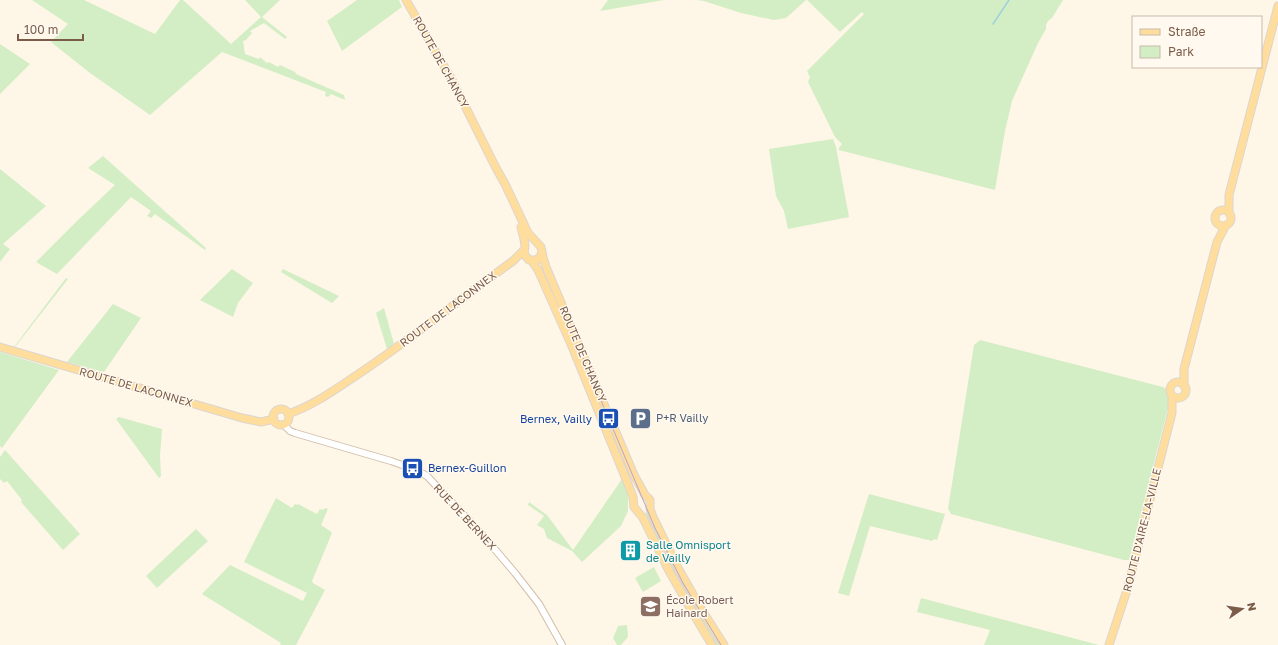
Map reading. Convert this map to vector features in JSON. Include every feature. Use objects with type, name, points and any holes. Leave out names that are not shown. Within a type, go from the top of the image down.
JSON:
[{"type":"main road","name":"ROUTE DE CHANCY","points":[[406,0],[452,80],[507,188],[528,233],[536,242]]},
{"type":"main road","points":[[1262,68],[1278,6]]},
{"type":"main road","points":[[1184,369],[1170,388],[1172,396],[1176,398],[1181,398],[1186,392],[1184,386],[1184,369],[1217,242],[1220,234],[1229,223],[1229,195],[1262,68]]},
{"type":"main road","name":"ROUTE DE CHANCY","points":[[496,168],[502,186],[522,230],[525,248]]},
{"type":"main road","points":[[1217,242],[1215,216],[1229,195]]},
{"type":"main road","points":[[1219,211],[1224,210],[1229,213]]},
{"type":"main road","points":[[1216,222],[1220,225],[1226,225]]},
{"type":"main road","points":[[536,242],[542,247],[542,254],[538,259],[529,260],[525,256],[525,248],[530,243],[536,242]]},
{"type":"main road","name":"ROUTE DE LACONNEX","points":[[0,347],[242,418],[261,422],[274,419],[275,413],[279,410],[283,410],[288,414],[309,406],[376,363],[506,266],[525,248]]},
{"type":"main road","name":"ROUTE DE CHANCY","points":[[542,254],[631,468],[645,495],[650,500],[650,506],[657,526],[681,573],[724,645]]},
{"type":"main road","name":"ROUTE DE CHANCY","points":[[529,260],[538,270],[557,311],[630,489],[634,500],[634,507],[645,522],[681,593],[712,645]]},
{"type":"main road","name":"ROUTE DE LACONNEX","points":[[506,266],[529,260]]},
{"type":"main road","points":[[1175,383],[1181,383],[1184,386]]},
{"type":"main road","name":"ROUTE D'AIRE-LA-VILLE","points":[[1109,645],[1127,590],[1172,413],[1172,396]]},
{"type":"main road","name":"ROUTE D'AIRE-LA-VILLE","points":[[1172,413],[1181,398]]},
{"type":"main road","points":[[274,419],[278,424],[284,424],[288,420],[288,414]]},
{"type":"main road","points":[[634,500],[637,496],[645,495]]},
{"type":"main road","points":[[638,511],[646,511],[650,506]]},
{"type":"street","name":"RUE DE BERNEX","points":[[284,424],[292,432],[391,460],[416,470],[431,480],[496,550],[515,573],[539,604],[562,645]]},
{"type":"green space","points":[[32,0],[84,0],[155,34],[180,0],[183,0],[231,44],[261,17],[245,0],[280,0],[262,17],[287,37],[285,39],[264,23],[250,31],[252,33],[246,40],[243,41],[245,54],[259,59],[260,57],[267,63],[269,62],[278,67],[280,65],[295,72],[296,74],[344,95],[345,100],[331,94],[328,97],[325,96],[326,92],[222,52],[150,115],[90,73],[51,42],[68,24]]},
{"type":"green space","points":[[357,0],[399,0],[402,7],[342,51],[327,21]]},
{"type":"green space","points":[[608,0],[664,0],[600,11]]},
{"type":"green space","points":[[697,0],[806,0],[786,18],[774,20],[741,13]]},
{"type":"green space","points":[[807,0],[1063,0],[1052,18],[1048,21],[1046,29],[1038,43],[1012,101],[1005,131],[995,190],[839,150],[842,144],[835,137],[808,82],[810,77],[807,71],[864,14],[862,12],[840,32]]},
{"type":"green space","points":[[0,44],[30,64],[0,94]]},
{"type":"green space","points":[[833,139],[836,147],[849,217],[788,229],[784,211],[776,196],[769,149]]},
{"type":"green space","points":[[103,156],[206,248],[205,250],[155,214],[151,218],[147,216],[151,211],[131,197],[57,274],[36,262],[115,185],[88,168]]},
{"type":"green space","points":[[0,169],[46,206],[3,244],[10,249],[0,262]]},
{"type":"green space","points":[[232,269],[253,283],[238,303],[233,317],[200,300]]},
{"type":"green space","points":[[283,269],[339,296],[332,303],[281,272]]},
{"type":"green space","points":[[66,278],[68,279],[14,347]]},
{"type":"green space","points":[[113,304],[141,318],[104,372],[67,362]]},
{"type":"green space","points":[[384,308],[394,344],[387,349],[376,313]]},
{"type":"green space","points":[[980,340],[1163,387],[1167,390],[1170,401],[1129,560],[1124,560],[951,514],[948,509],[974,345]]},
{"type":"green space","points":[[0,352],[59,370],[2,448],[0,446]]},
{"type":"green space","points":[[119,417],[162,429],[160,456],[161,476],[159,478],[116,419]]},
{"type":"green space","points":[[5,450],[80,534],[63,550],[21,502],[22,500],[7,481],[4,483],[0,479],[0,457]]},
{"type":"green space","points":[[622,479],[628,494],[628,511],[621,526],[582,562],[572,551],[547,538],[544,529],[537,525],[544,516],[528,505],[529,502],[547,515],[573,550]]},
{"type":"green space","points":[[869,494],[945,514],[937,540],[934,539],[932,541],[870,526],[849,596],[838,593]]},
{"type":"green space","points":[[276,498],[292,508],[295,504],[298,504],[317,514],[320,509],[328,509],[321,525],[332,533],[312,581],[325,590],[296,645],[280,645],[281,643],[202,594],[230,565],[303,601],[307,593],[244,562]]},
{"type":"green space","points":[[649,511],[722,645],[714,645],[682,592],[643,514]]},
{"type":"green space","points":[[196,529],[208,541],[157,588],[146,576]]},
{"type":"green space","points":[[654,567],[661,581],[643,592],[635,578]]},
{"type":"green space","points":[[921,598],[1099,645],[984,645],[990,630],[917,612]]},
{"type":"green space","points":[[627,625],[628,637],[621,645],[617,645],[613,638],[618,626]]},
{"type":"waterway","points":[[993,24],[1009,0]]},
{"type":"tram line","points":[[583,358],[655,528],[683,583],[721,645]]},
{"type":"place","name":"P+R Vailly","points":[[641,418]]},
{"type":"place","name":"Bernex, Vailly","points":[[608,419]]},
{"type":"place","name":"Bernex-Guillon","points":[[412,468]]},
{"type":"place","name":"Salle Omnisport de Vailly","points":[[631,551]]},
{"type":"place","name":"École Robert Hainard","points":[[650,606]]}]
